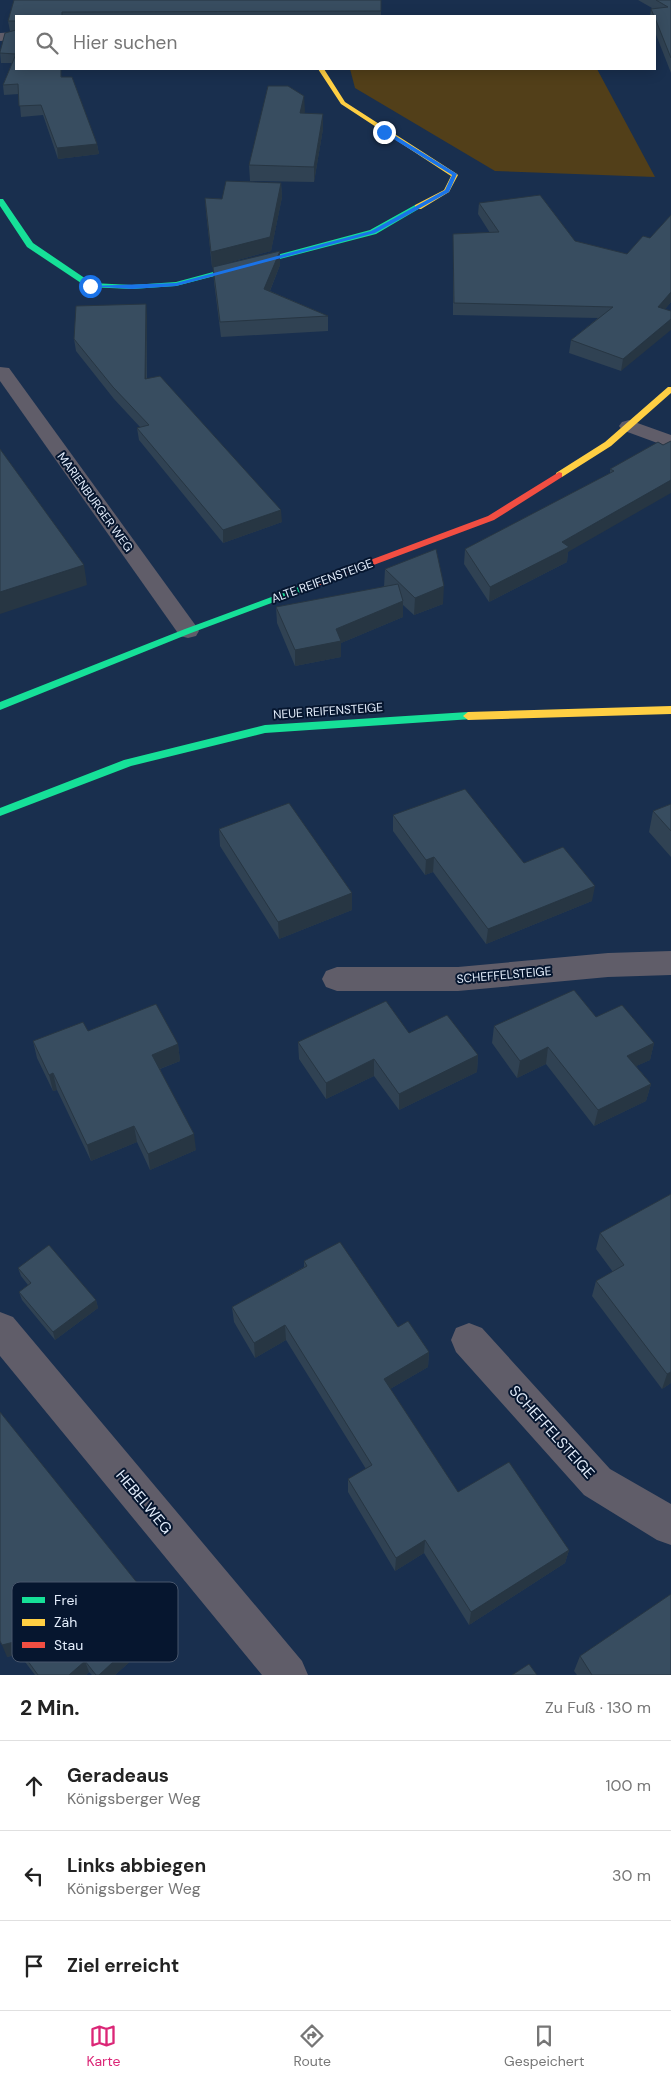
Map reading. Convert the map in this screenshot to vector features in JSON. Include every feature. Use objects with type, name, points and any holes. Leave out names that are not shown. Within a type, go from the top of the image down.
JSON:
[{"type":"street","points":[[0,37],[15,36]]},
{"type":"street","points":[[0,201],[30,245],[90,286],[132,287],[176,284],[373,232],[447,191],[455,175],[343,103],[322,70]]},
{"type":"street","name":"ALTE REIFENSTEIGE","points":[[0,706],[188,631],[490,518],[608,444],[671,389]]},
{"type":"street","points":[[629,426],[671,442]]},
{"type":"street","name":"NEUE REIFENSTEIGE","points":[[0,812],[128,762],[265,729],[502,714],[671,710]]},
{"type":"street","name":"SCHEFFELSTEIGE","points":[[337,979],[458,979],[608,966],[671,963]]},
{"type":"street","name":"HEBELWEG","points":[[0,1329],[288,1675]]},
{"type":"street","name":"SCHEFFELSTEIGE","points":[[469,1340],[597,1482],[671,1526]]},
{"type":"lane","name":"MARIENBURGER WEG","points":[[3,372],[188,631]]},
{"type":"shaded area","points":[[350,70],[598,70],[655,177],[495,171],[355,88]]},
{"type":"building","points":[[14,0],[381,0],[381,11],[62,12],[62,15],[15,15],[15,21],[8,21]]},
{"type":"building","points":[[656,0],[671,0],[671,58],[656,20],[656,15],[654,15],[651,9],[668,7]]},
{"type":"building","points":[[15,30],[15,54],[0,53],[5,33]]},
{"type":"building","points":[[15,56],[15,70],[61,70],[61,77],[72,77],[97,144],[57,148],[41,105],[19,106],[18,84],[3,85]]},
{"type":"building","points":[[268,86],[288,86],[304,96],[300,113],[323,114],[314,167],[249,165]]},
{"type":"building","points":[[226,181],[281,183],[270,237],[211,252],[205,198],[222,199]]},
{"type":"building","points":[[540,195],[575,241],[627,254],[643,236],[650,238],[671,215],[671,292],[658,307],[671,311],[671,319],[623,359],[571,340],[613,307],[454,303],[453,234],[499,232],[479,203]]},
{"type":"building","points":[[280,251],[264,289],[328,316],[220,322],[213,267]]},
{"type":"building","points":[[146,304],[145,379],[160,376],[281,510],[223,530],[137,428],[149,425],[113,387],[74,339],[76,306]]},
{"type":"building","points":[[671,441],[671,480],[562,542],[569,547],[490,587],[465,549],[614,471],[610,469],[658,442],[663,445]]},
{"type":"building","points":[[0,449],[84,565],[0,592]]},
{"type":"building","points":[[436,549],[444,586],[415,598],[385,569]]},
{"type":"building","points":[[398,584],[403,601],[336,629],[341,641],[295,650],[276,607]]},
{"type":"building","points":[[465,789],[524,863],[563,847],[595,886],[488,929],[434,857],[426,860],[393,815]]},
{"type":"building","points":[[289,803],[352,893],[278,922],[219,829]]},
{"type":"building","points":[[671,804],[671,831],[653,811]]},
{"type":"building","points":[[574,990],[596,1017],[622,1005],[654,1043],[627,1056],[651,1084],[598,1110],[548,1047],[520,1061],[494,1026]]},
{"type":"building","points":[[386,1001],[409,1033],[447,1015],[478,1055],[399,1094],[374,1059],[326,1083],[298,1042]]},
{"type":"building","points":[[156,1004],[178,1044],[152,1055],[194,1134],[148,1154],[134,1126],[87,1145],[53,1073],[49,1075],[33,1041],[83,1022],[88,1031]]},
{"type":"building","points":[[671,1194],[671,1372],[667,1374],[596,1281],[624,1265],[600,1233]]},
{"type":"building","points":[[340,1242],[398,1327],[408,1321],[429,1352],[384,1379],[458,1492],[509,1462],[569,1550],[471,1612],[425,1540],[396,1558],[348,1479],[372,1465],[285,1325],[254,1343],[232,1307],[307,1266],[304,1261]]},
{"type":"building","points":[[49,1245],[96,1300],[53,1332],[19,1292],[31,1283],[18,1268]]},
{"type":"building","points":[[0,1412],[137,1582],[12,1582],[12,1642],[2,1645],[0,1641]]},
{"type":"building","points":[[671,1594],[671,1675],[592,1675],[580,1656]]},
{"type":"building","points":[[29,1662],[84,1662],[69,1675],[38,1675]]},
{"type":"building","points":[[86,1662],[113,1662],[99,1675],[96,1675]]},
{"type":"building","points":[[529,1664],[537,1675],[512,1675]]},
{"type":"traffic: fast","points":[[0,201],[30,245],[90,285],[132,287],[176,284],[373,232],[418,207]]},
{"type":"traffic: fast","points":[[0,706],[188,631],[309,586]]},
{"type":"traffic: fast","points":[[0,812],[128,763],[265,729],[468,716]]},
{"type":"traffic: slow","points":[[322,70],[343,103],[455,175],[447,191],[418,207]]},
{"type":"traffic: slow","points":[[559,475],[608,444],[671,389]]},
{"type":"traffic: slow","points":[[468,716],[671,710]]},
{"type":"traffic: jam","points":[[309,586],[491,518],[559,475]]},
{"type":"route","points":[[90,286],[132,287],[176,284],[373,232],[447,191],[455,175],[384,132]]}]
